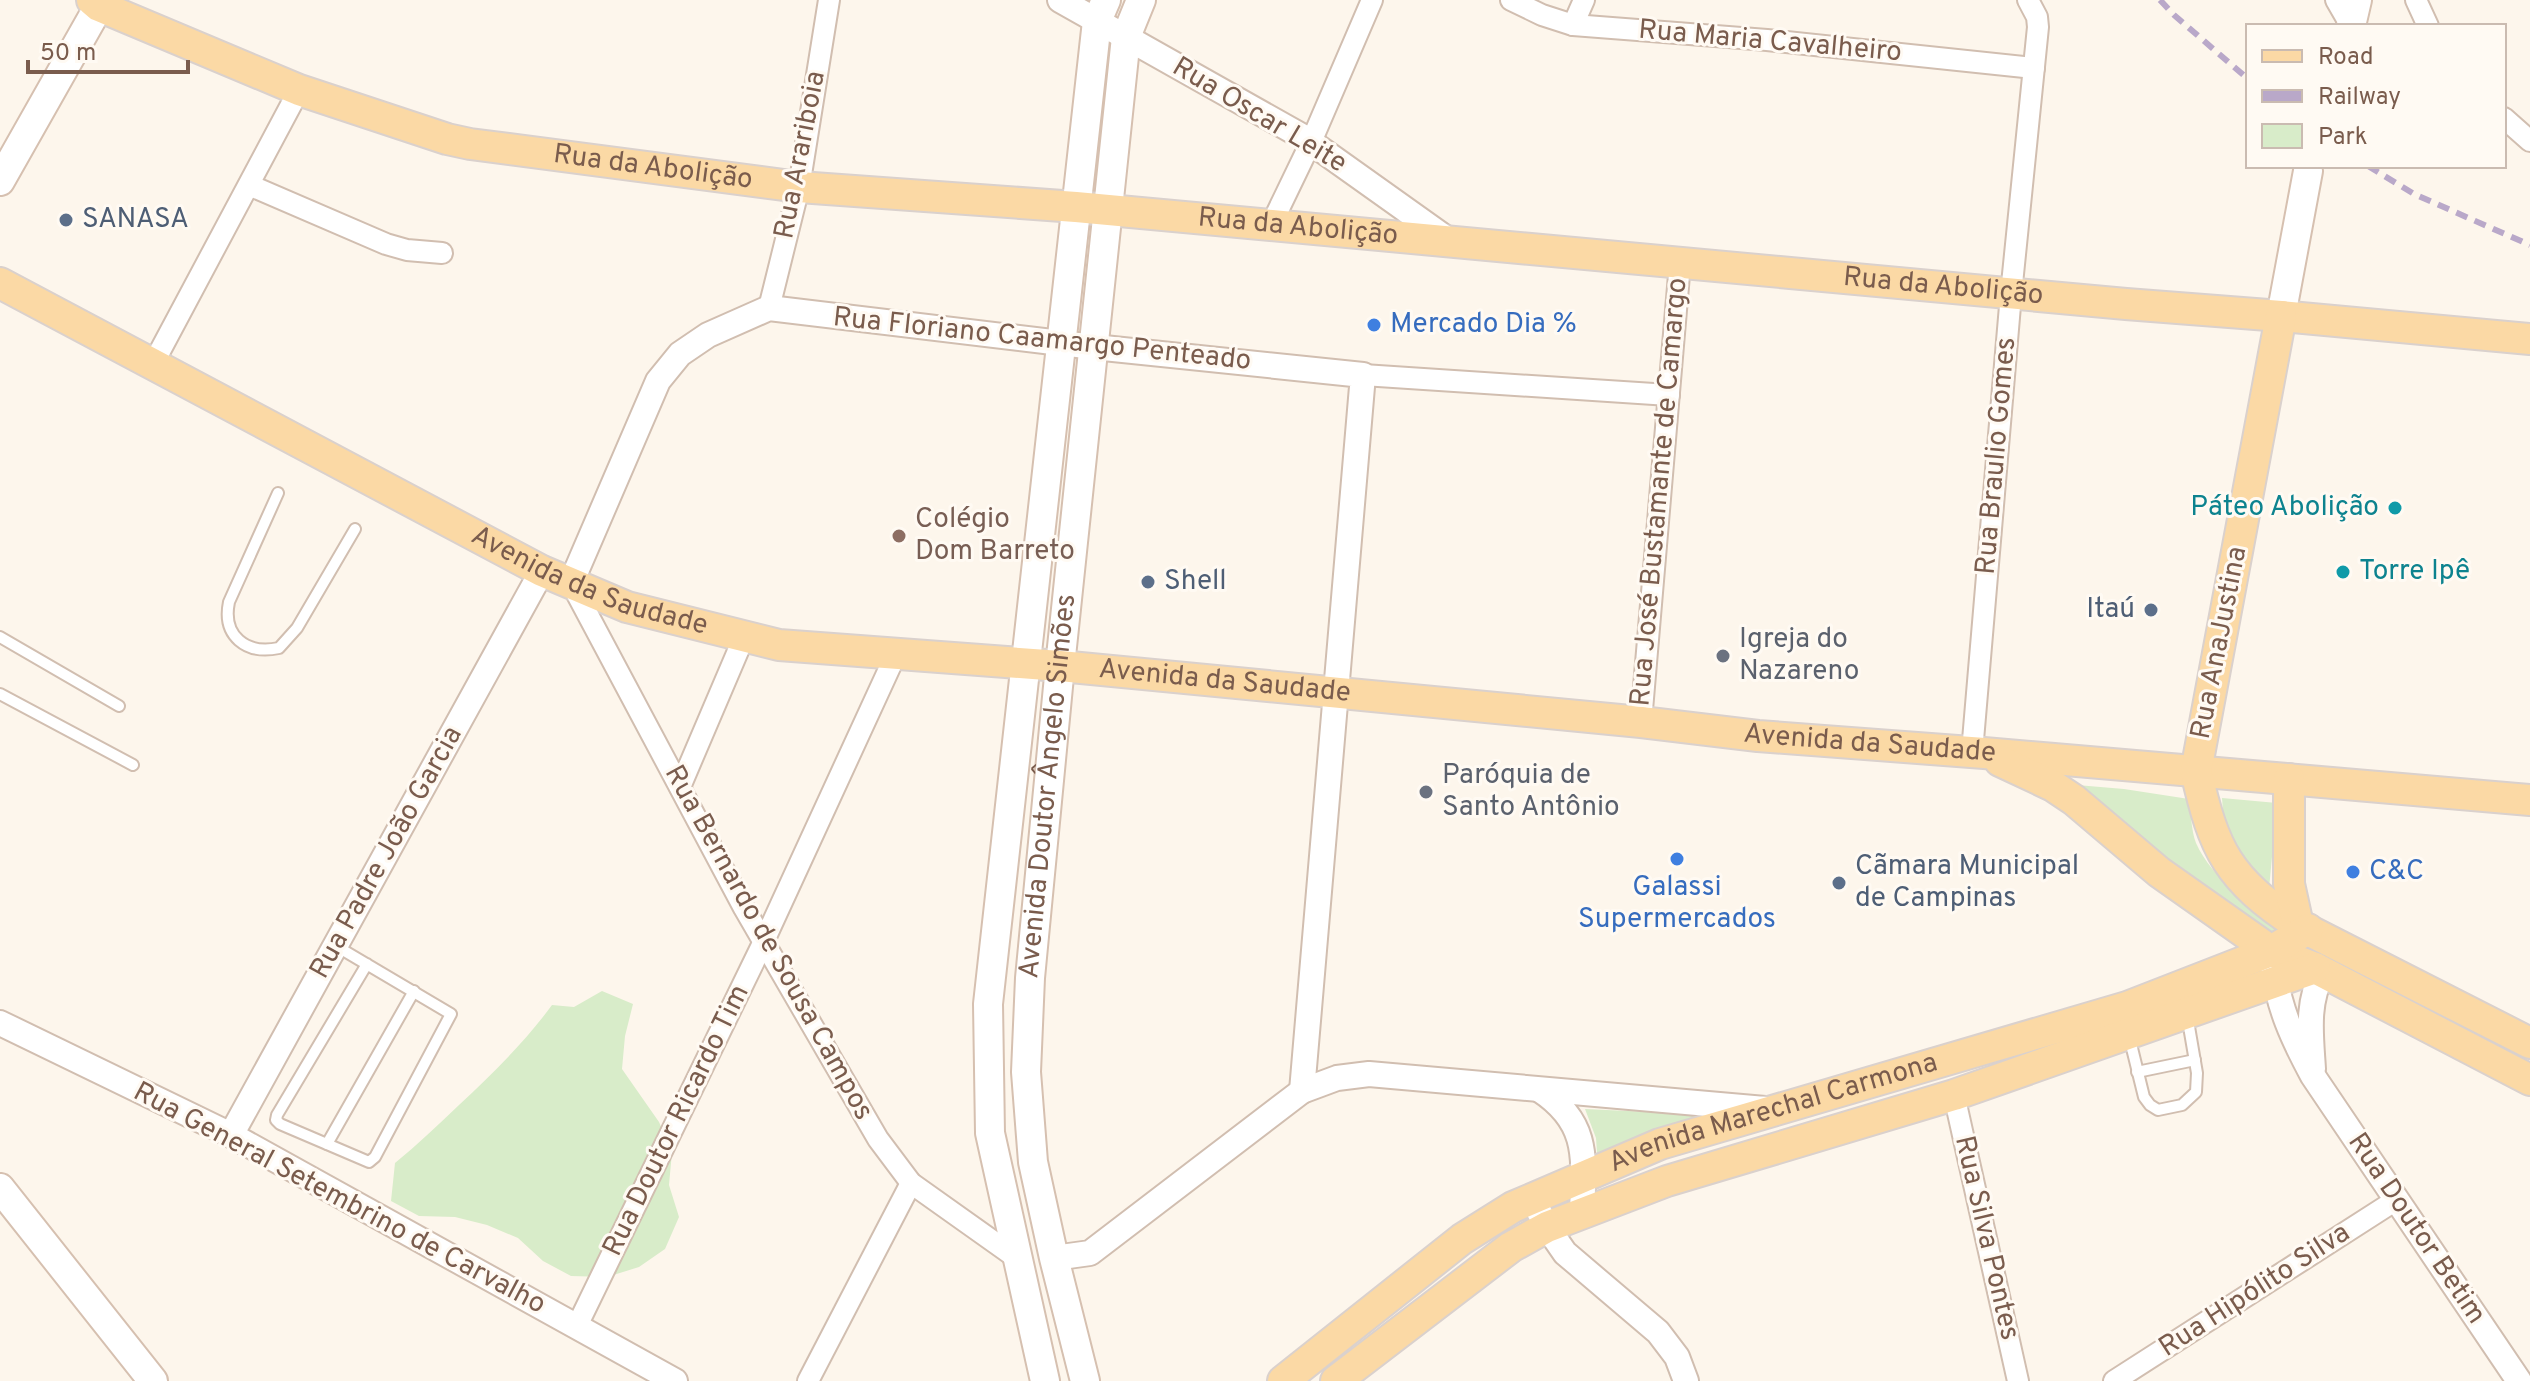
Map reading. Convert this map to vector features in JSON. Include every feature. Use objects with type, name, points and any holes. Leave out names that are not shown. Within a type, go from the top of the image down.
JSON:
[{"type":"main road","name":"Avenida Doutor Ângelo Simões","points":[[1085,1381],[1033,1162],[1026,1072],[1030,978],[1060,666],[1126,37],[1141,0]]},
{"type":"main road","points":[[2351,24],[2357,0]]},
{"type":"main road","name":"Rua da Abolição","points":[[98,2],[299,90],[470,144],[799,187],[1076,207],[2530,339]]},
{"type":"main road","points":[[0,181],[98,2]]},
{"type":"main road","name":"Avenida Doutor Ângelo Simões","points":[[1045,1381],[990,1133],[988,1004],[1024,663],[1101,10]]},
{"type":"main road","points":[[2281,316],[2308,171]]},
{"type":"main road","name":"Avenida da Saudade","points":[[0,283],[542,571],[627,607],[779,645],[1060,666],[1758,736],[2530,800]]},
{"type":"main road","name":"Rua AnaJustina","points":[[2281,316],[2196,771],[2207,820],[2219,850],[2239,877],[2268,905],[2303,927],[2530,1043]]},
{"type":"main road","points":[[1978,752],[2053,786],[2074,800],[2159,872],[2271,951],[2319,970],[2530,1080]]},
{"type":"main road","points":[[2289,779],[2290,894],[2303,927]]},
{"type":"main road","name":"Avenida Marechal Carmona","points":[[1283,1381],[1462,1239],[1486,1222],[1532,1198],[1660,1144],[2127,1007],[2271,951],[2303,927]]},
{"type":"main road","name":"Avenida Marechal Carmona","points":[[1336,1381],[1511,1247],[1547,1227],[1667,1181],[1954,1095],[2319,970]]},
{"type":"main road","points":[[0,1188],[153,1381]]},
{"type":"street","name":"Rua Arariboia","points":[[769,308],[799,187],[829,0]]},
{"type":"street","name":"Rua Oscar Leite","points":[[1060,0],[1101,10],[1126,37],[1311,142],[1451,242]]},
{"type":"street","points":[[1271,225],[1311,142],[1372,0]]},
{"type":"street","name":"Rua Maria Cavalheiro","points":[[1511,0],[1573,25],[1767,40],[2034,68]]},
{"type":"street","points":[[1573,25],[1584,0]]},
{"type":"street","points":[[2336,0],[2350,24]]},
{"type":"street","points":[[2416,0],[2427,24]]},
{"type":"street","name":"Rua Braulio Gomes","points":[[1978,752],[2011,294],[2034,68],[2033,9]]},
{"type":"street","points":[[153,364],[299,90]]},
{"type":"street","points":[[2506,120],[2530,141]]},
{"type":"street","points":[[249,185],[386,244],[407,250],[442,253]]},
{"type":"street","name":"Rua José Bustamante de Camargo","points":[[1641,722],[1680,263]]},
{"type":"street","points":[[571,583],[658,381],[680,354],[708,335],[769,308]]},
{"type":"street","name":"Rua Floriano Caamargo Penteado","points":[[769,308],[1062,344],[1363,375],[1669,395]]},
{"type":"street","points":[[1302,1091],[1363,375]]},
{"type":"street","name":"Rua Padre João Garcia","points":[[231,1135],[542,571]]},
{"type":"street","name":"Rua Bernardo de Sousa Campos","points":[[571,583],[764,941],[878,1139],[911,1183],[1018,1259]]},
{"type":"street","points":[[680,787],[744,637]]},
{"type":"street","name":"Rua Doutor Ricardo Tim","points":[[577,1326],[764,941],[896,654]]},
{"type":"street","name":"Rua Doutor Betim","points":[[2271,951],[2275,983],[2289,1031],[2313,1076],[2519,1381]]},
{"type":"street","points":[[2313,1076],[2311,1006],[2319,970]]},
{"type":"street","name":"Rua General Setembrino de Carvalho","points":[[0,1023],[231,1135],[675,1381]]},
{"type":"street","points":[[1054,1258],[1090,1253],[1302,1091],[1337,1078],[1369,1074],[1775,1110]]},
{"type":"street","points":[[1540,1090],[1559,1102],[1578,1130],[1583,1176],[1582,1213]]},
{"type":"street","name":"Rua Silva Pontes","points":[[1954,1095],[2018,1381]]},
{"type":"street","points":[[808,1381],[911,1183]]},
{"type":"street","points":[[1532,1198],[1565,1253],[1658,1332],[1677,1357],[1686,1381]]},
{"type":"street","name":"Rua Hipólito Silva","points":[[2114,1381],[2396,1200]]},
{"type":"lane","points":[[278,493],[227,612],[232,634],[255,649],[279,648],[288,639],[355,529]]},
{"type":"lane","points":[[0,637],[119,706]]},
{"type":"lane","points":[[0,694],[133,765]]},
{"type":"lane","points":[[336,946],[449,1011],[451,1016],[371,1162],[276,1120],[367,964]]},
{"type":"lane","points":[[327,1144],[414,991]]},
{"type":"lane","points":[[2129,1034],[2144,1097],[2158,1110],[2182,1105],[2196,1092],[2195,1060],[2187,1014]]},
{"type":"lane","points":[[2137,1072],[2195,1060]]},
{"type":"green space","points":[[2065,784],[2189,799],[2194,838],[2203,856],[2233,890],[2279,929],[2270,936]]},
{"type":"green space","points":[[2222,798],[2277,803],[2269,889],[2253,878],[2224,825]]},
{"type":"green space","points":[[602,991],[633,1004],[625,1036],[622,1069],[659,1122],[672,1152],[669,1185],[679,1217],[665,1249],[639,1267],[607,1277],[571,1276],[543,1261],[518,1238],[487,1225],[455,1217],[419,1216],[391,1201],[395,1163],[496,1069],[552,1005],[574,1007]]},
{"type":"green space","points":[[1585,1109],[1714,1115],[1597,1153],[1596,1138]]},
{"type":"railway","points":[[2160,0],[2246,77]]},
{"type":"railway","points":[[2371,168],[2414,194],[2530,245]]},
{"type":"place","name":"SANASA","points":[[66,220]]},
{"type":"place","name":"Mercado Dia %","points":[[1374,325]]},
{"type":"place","name":"Páteo Abolição","points":[[2395,508]]},
{"type":"place","name":"Colégio Dom Barreto","points":[[899,536]]},
{"type":"place","name":"Torre Ipê","points":[[2343,572]]},
{"type":"place","name":"Shell","points":[[1148,582]]},
{"type":"place","name":"Itaú","points":[[2151,610]]},
{"type":"place","name":"Igreja do Nazareno","points":[[1723,656]]},
{"type":"place","name":"Paróquia de Santo Antônio","points":[[1426,792]]},
{"type":"place","name":"Galassi Supermercados","points":[[1677,859]]},
{"type":"place","name":"C&C","points":[[2353,872]]},
{"type":"place","name":"Cãmara Municipal de Campinas","points":[[1839,883]]}]
